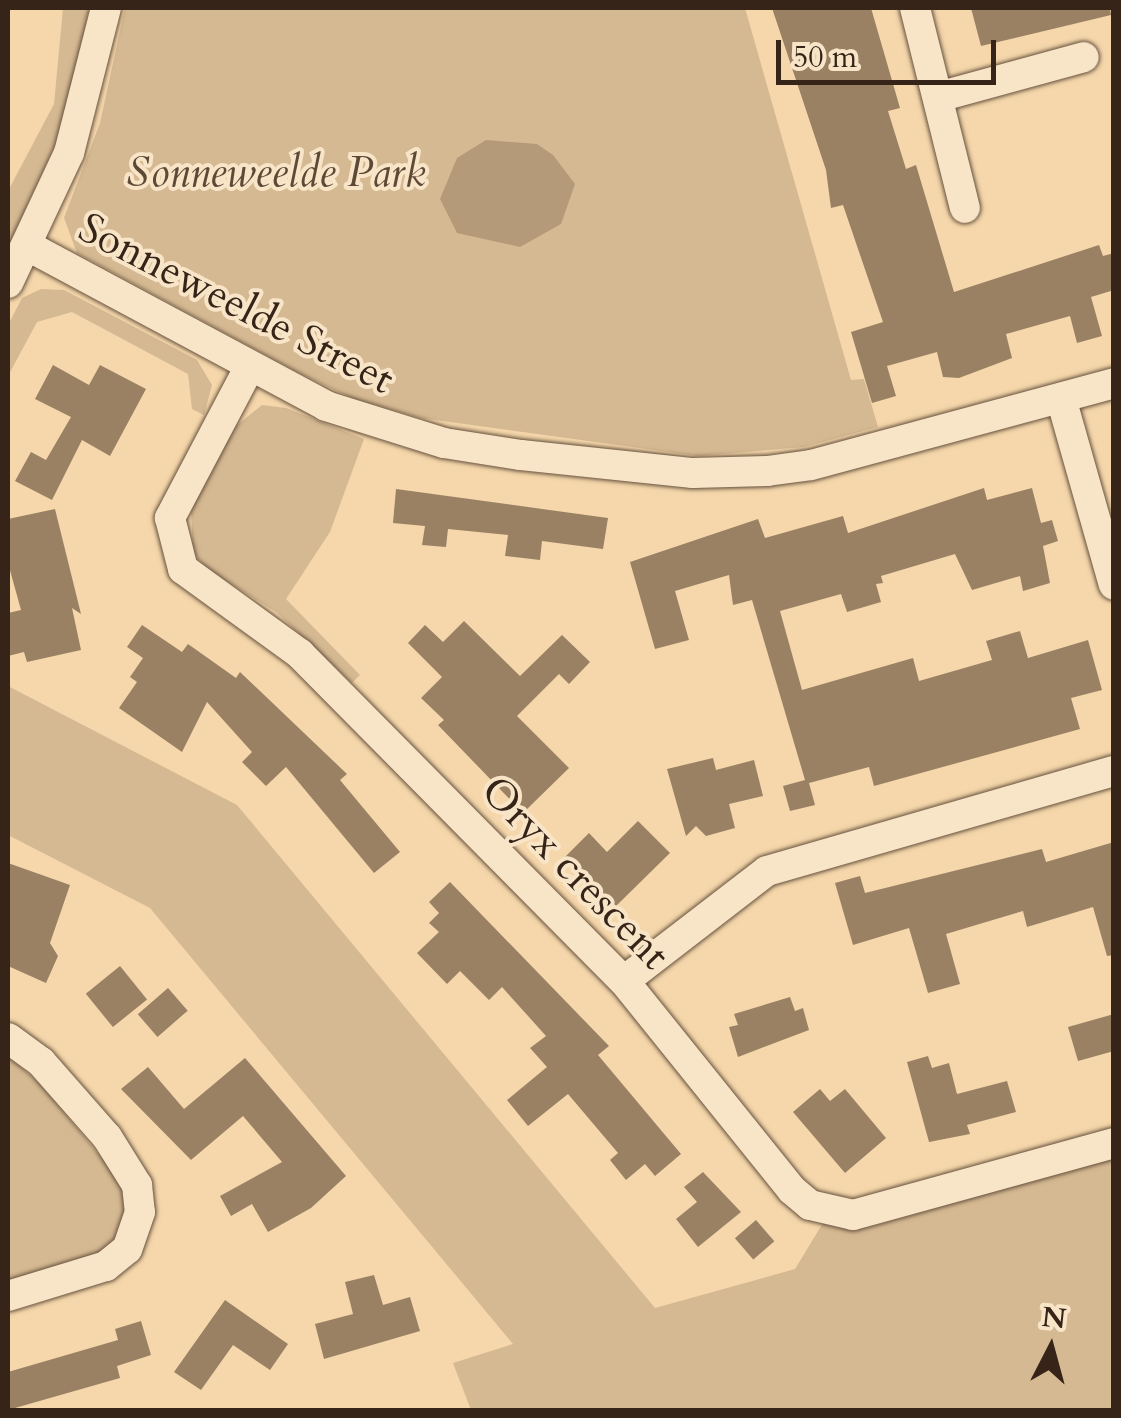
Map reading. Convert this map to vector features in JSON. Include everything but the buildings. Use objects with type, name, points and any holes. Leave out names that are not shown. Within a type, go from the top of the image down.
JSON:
[{"type":"street","points":[[8,283],[28,246],[83,112],[106,8]]},
{"type":"street","points":[[915,8],[965,208]]},
{"type":"street","points":[[938,97],[1084,56]]},
{"type":"street","name":"Sonneweelde Street","points":[[28,246],[326,406],[444,443],[693,473],[811,466],[1114,383]]},
{"type":"street","name":"Oryx crescent","points":[[250,366],[170,518],[183,569],[300,654],[624,981],[792,1190],[832,1213],[888,1210],[1114,1142]]},
{"type":"street","points":[[1061,398],[1114,585]]},
{"type":"street","points":[[624,981],[740,888],[802,860],[1114,771]]},
{"type":"street","points":[[8,1038],[41,1062],[106,1137],[137,1185],[140,1212],[127,1248],[106,1266],[8,1296]]},
{"type":"green space","points":[[63,8],[89,8],[73,87],[56,143],[8,247],[8,191],[54,104]]},
{"type":"green space","name":"Sonneweelde Park","points":[[125,8],[745,8],[851,380],[864,379],[878,427],[804,447],[698,456],[421,418],[352,398],[301,374],[77,253],[64,218],[100,123]]},
{"type":"green space","points":[[41,289],[64,290],[197,360],[212,385],[204,415],[192,409],[188,374],[72,312],[37,322],[8,376],[8,325],[22,298]]},
{"type":"green space","points":[[262,405],[286,408],[364,439],[330,532],[286,599],[360,675],[352,683],[276,612],[206,568],[193,552],[191,510],[236,426]]},
{"type":"green space","points":[[8,686],[237,805],[655,1308],[795,1269],[823,1223],[866,1228],[1113,1158],[1113,1410],[471,1410],[453,1363],[513,1344],[150,908],[8,835]]},
{"type":"green space","points":[[8,1056],[40,1084],[119,1179],[127,1210],[120,1234],[95,1257],[8,1281]]},
{"type":"shaded area","points":[[486,140],[537,144],[553,155],[575,184],[561,224],[520,247],[457,233],[440,199],[457,158]]}]
